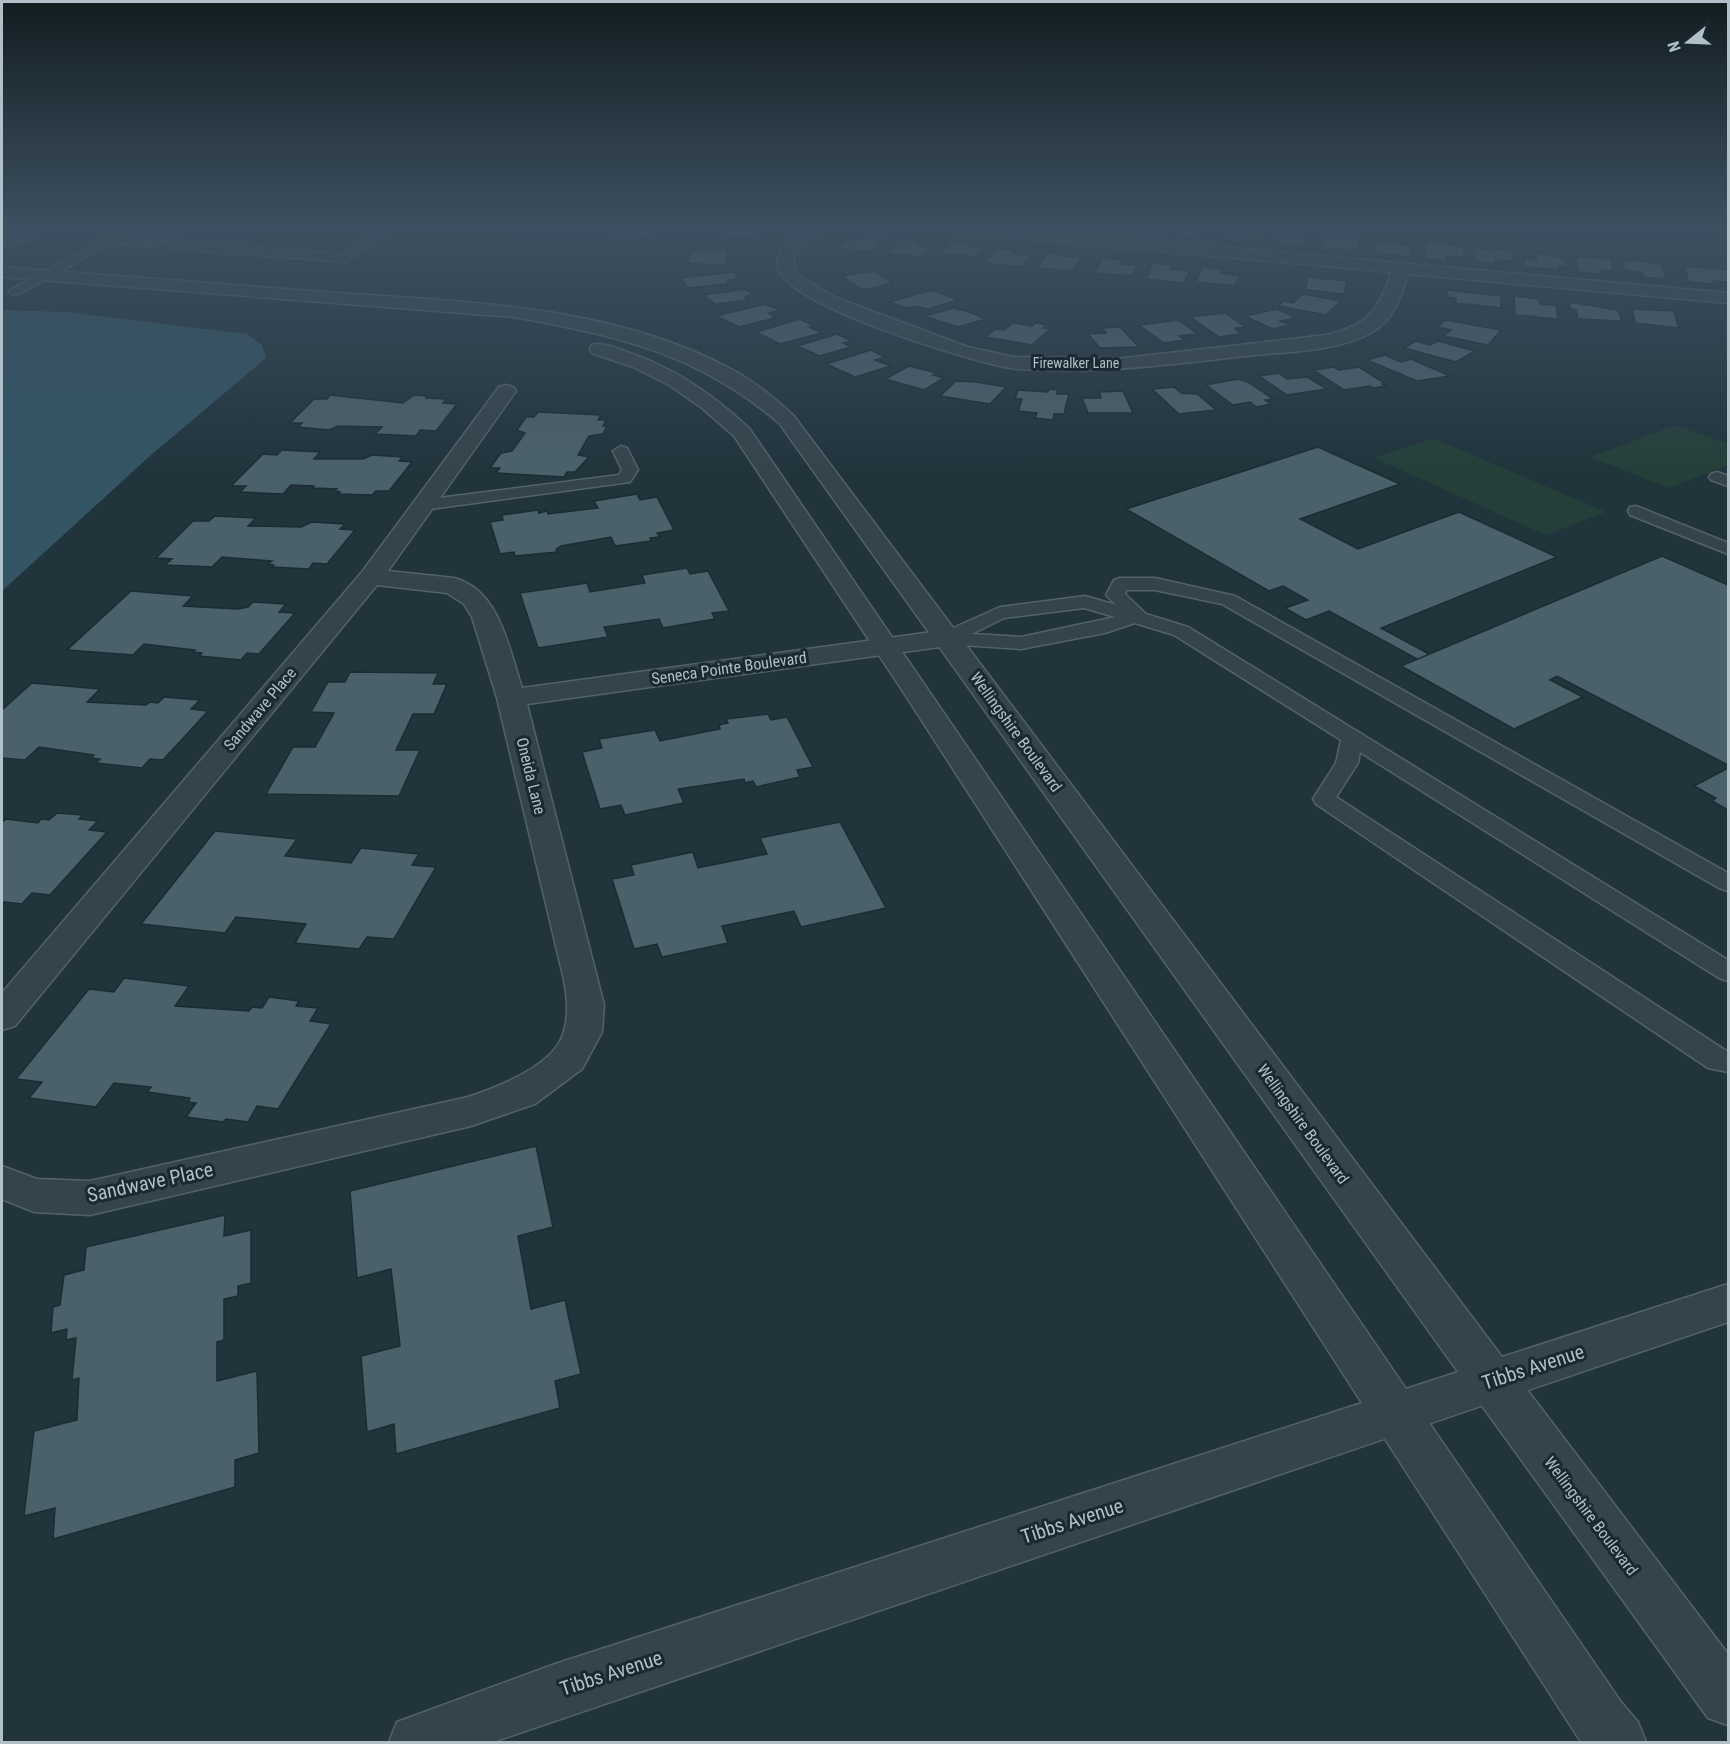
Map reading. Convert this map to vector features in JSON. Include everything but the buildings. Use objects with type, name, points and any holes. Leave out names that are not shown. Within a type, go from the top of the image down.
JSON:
[{"type":"street","name":"Wellingshire Boulevard","points":[[295,309],[495,327],[553,337],[632,358],[681,382],[721,412],[742,432],[886,645],[1595,1713],[1618,1743]]},
{"type":"street","name":"Wellingshire Boulevard","points":[[481,309],[514,312],[595,326],[665,345],[736,379],[761,395],[786,419],[1492,1381],[1728,1698]]},
{"type":"street","name":"Firewalker Lane","points":[[850,309],[963,352],[1013,363],[1116,365],[1326,341],[1353,335],[1374,324],[1385,309]]},
{"type":"street","name":"Sandwave Place","points":[[2,1017],[371,577],[506,392]]},
{"type":"street","name":"Oneida Lane","points":[[371,577],[454,586],[473,599],[485,617],[512,698],[582,980],[586,1005],[583,1032],[569,1059]]},
{"type":"street","name":"Seneca Pointe Boulevard","points":[[512,698],[947,638]]},
{"type":"street","name":"Sandwave Place","points":[[2,1182],[34,1195],[90,1198],[471,1110],[521,1094],[569,1059]]},
{"type":"street","name":"Tibbs Avenue","points":[[417,1743],[555,1692],[1728,1303]]},
{"type":"lane","points":[[423,505],[624,478],[630,470],[621,452]]},
{"type":"lane","points":[[1636,511],[1728,549]]},
{"type":"lane","points":[[1138,616],[1116,596],[1120,584],[1155,584],[1228,600],[1728,883]]},
{"type":"lane","points":[[947,638],[1000,613],[1085,602],[1138,616],[1180,631],[1728,972]]},
{"type":"lane","points":[[947,638],[1022,643],[1105,627],[1138,616]]},
{"type":"lane","points":[[1352,738],[1347,763],[1323,799],[1718,1061],[1728,1062]]},
{"type":"green space","points":[[1676,425],[1728,444],[1728,465],[1669,488],[1590,457]]},
{"type":"green space","points":[[1433,438],[1606,512],[1546,535],[1374,458]]},
{"type":"water","points":[[2,310],[65,312],[247,334],[262,345],[266,358],[151,455],[2,591]]}]
